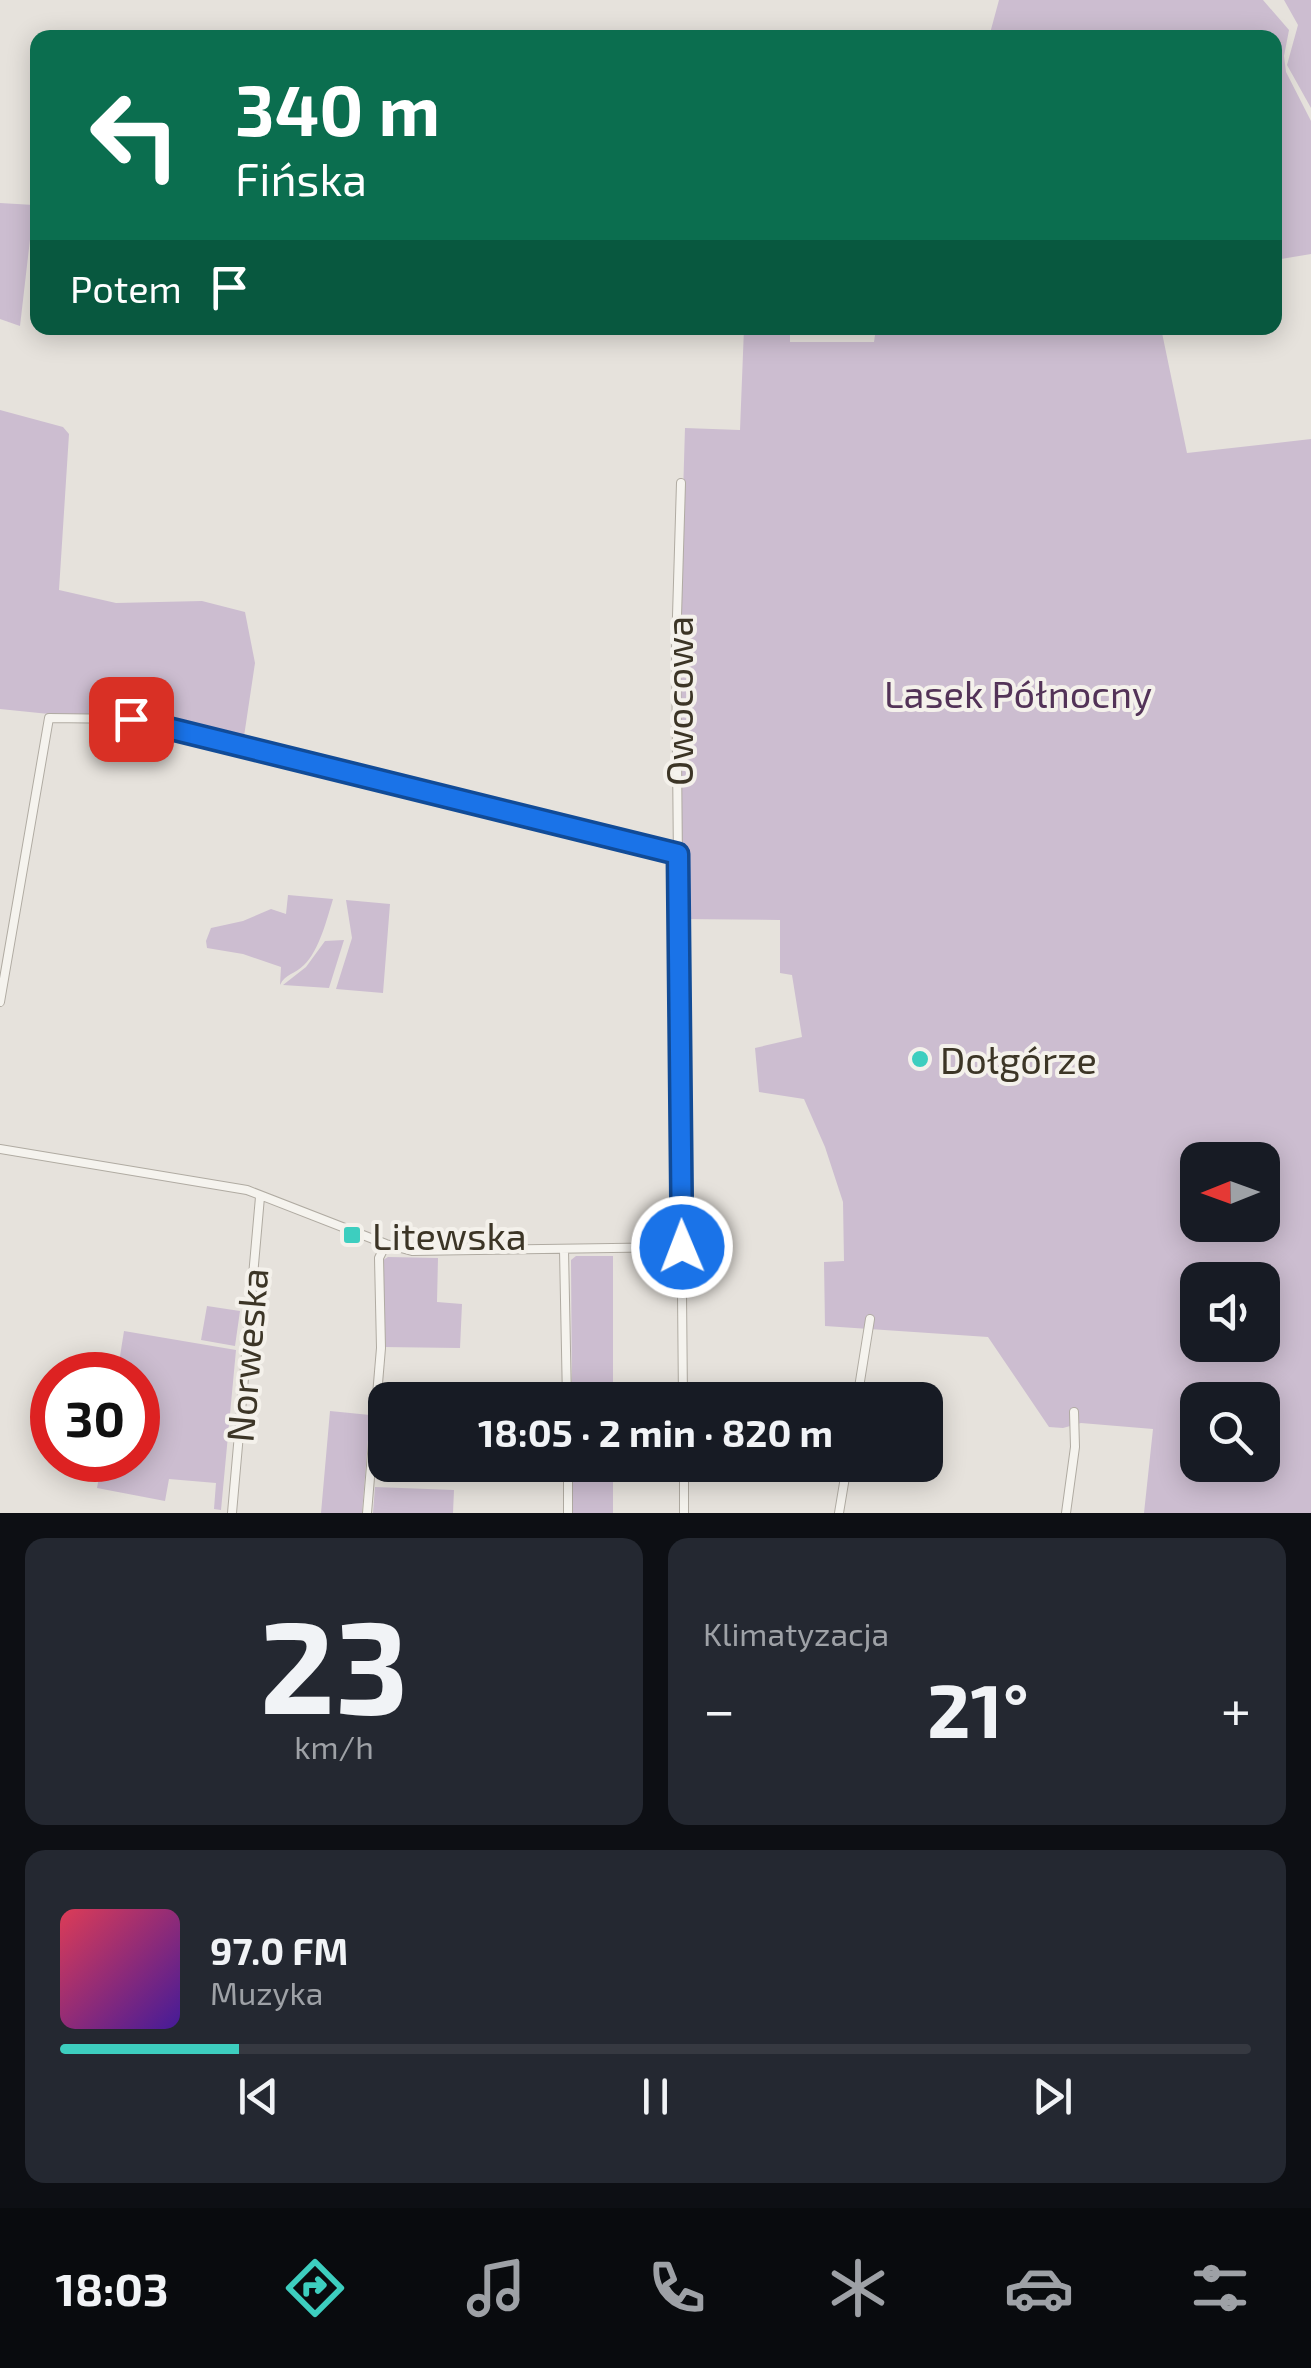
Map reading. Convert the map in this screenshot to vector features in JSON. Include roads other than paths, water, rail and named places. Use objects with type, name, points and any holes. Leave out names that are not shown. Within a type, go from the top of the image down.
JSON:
[{"type":"street","name":"Owocowa","points":[[681,483],[676,649],[683,1382]]},
{"type":"street","points":[[0,1002],[49,718],[131,719],[678,854]]},
{"type":"street","points":[[0,1150],[246,1190],[386,1244],[420,1251],[682,1247]]},
{"type":"street","name":"Norweska","points":[[232,1513],[260,1196]]},
{"type":"street","points":[[367,1513],[381,1348],[379,1258],[386,1244]]},
{"type":"street","points":[[564,1250],[568,1382]]},
{"type":"street","points":[[860,1382],[870,1319]]},
{"type":"street","points":[[1066,1513],[1075,1446],[1074,1412]]},
{"type":"street","points":[[568,1482],[568,1513]]},
{"type":"street","points":[[684,1482],[684,1513]]},
{"type":"street","points":[[839,1513],[844,1482]]},
{"type":"place","name":"Dołgórze","points":[[920,1059]]},
{"type":"place","name":"Litewska","points":[[352,1235]]},
{"type":"park label","name":"Lasek Północny","points":[[1018,693]]}]
